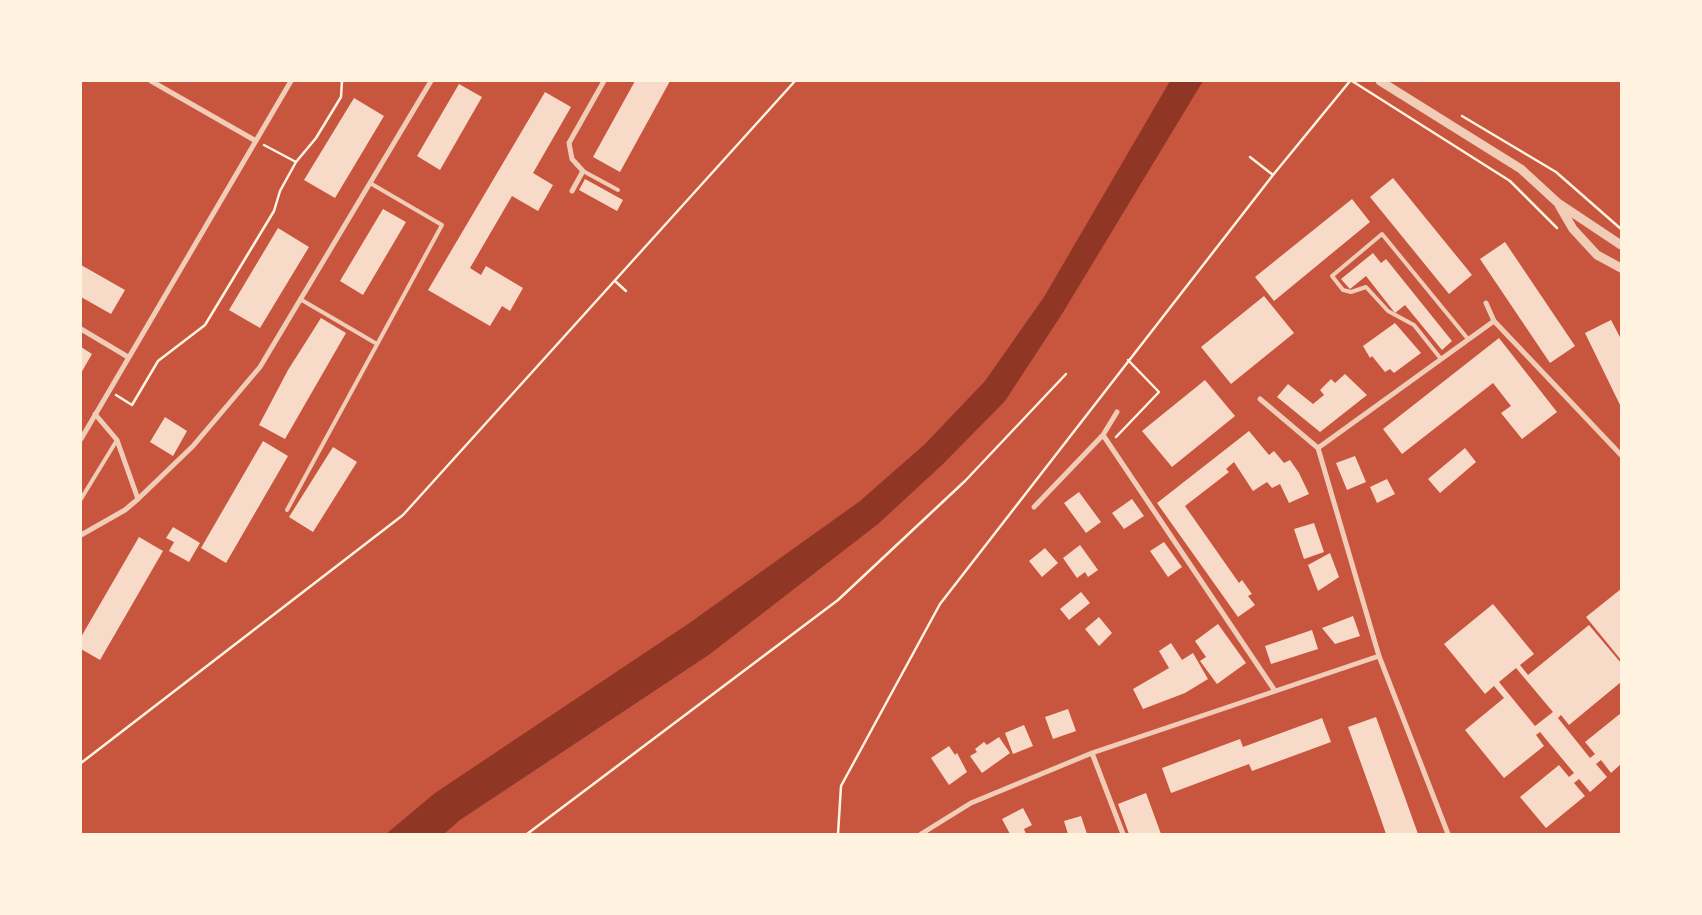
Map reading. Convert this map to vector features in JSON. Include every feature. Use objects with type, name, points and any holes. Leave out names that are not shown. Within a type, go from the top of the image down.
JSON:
[{"type":"street","points":[[151,81],[256,141]]},
{"type":"street","points":[[81,439],[291,81]]},
{"type":"street","points":[[81,535],[125,510],[138,499],[193,446],[260,367],[431,81]]},
{"type":"street","points":[[572,191],[584,171],[572,158],[568,143],[604,81]]},
{"type":"street","points":[[1380,81],[1521,169],[1558,203],[1621,245]]},
{"type":"street","points":[[1558,203],[1572,229],[1604,260],[1621,268]]},
{"type":"street","points":[[1486,303],[1494,321],[1621,455]]},
{"type":"street","points":[[1318,448],[1494,321]]},
{"type":"street","points":[[81,330],[128,357]]},
{"type":"street","points":[[1260,399],[1318,448],[1379,656],[1448,834]]},
{"type":"street","points":[[1034,507],[1103,435],[1117,412]]},
{"type":"street","points":[[95,414],[117,440],[138,499]]},
{"type":"street","points":[[1103,435],[1275,691]]},
{"type":"street","points":[[921,834],[971,803],[1092,753],[1379,656]]},
{"type":"street","points":[[1092,753],[1123,834]]},
{"type":"lane","points":[[584,171],[618,190]]},
{"type":"lane","points":[[286,510],[442,224],[370,183]]},
{"type":"lane","points":[[1441,359],[1414,325],[1388,311],[1366,287],[1351,292],[1343,290],[1332,276],[1382,234],[1468,340]]},
{"type":"lane","points":[[300,299],[377,344]]},
{"type":"lane","points":[[81,499],[117,440]]},
{"type":"path","points":[[109,391],[132,404],[158,361],[205,325],[274,211],[280,191],[296,162],[316,138],[341,97],[342,81]]},
{"type":"path","points":[[81,763],[402,515],[795,81]]},
{"type":"path","points":[[838,834],[841,786],[940,604],[1273,175],[1351,81],[1510,182],[1559,230]]},
{"type":"path","points":[[256,141],[296,162]]},
{"type":"path","points":[[1250,157],[1273,175]]},
{"type":"path","points":[[615,282],[626,291]]},
{"type":"path","points":[[1110,443],[1159,392],[1128,360]]},
{"type":"path","points":[[527,834],[838,600],[965,481],[1066,374]]},
{"type":"shaded area","points":[[1170,81],[1203,81],[1062,314],[1005,401],[943,464],[878,524],[710,654],[460,820],[444,834],[386,834],[435,793],[688,624],[860,501],[925,444],[985,381],[1044,297]]},
{"type":"building","points":[[635,81],[670,81],[620,172],[593,157]]},
{"type":"building","points":[[459,84],[482,97],[440,170],[417,156]]},
{"type":"building","points":[[545,92],[571,107],[533,173],[553,185],[538,211],[512,196],[470,268],[481,275],[486,266],[523,288],[510,311],[502,306],[490,326],[428,290]]},
{"type":"building","points":[[354,98],[384,116],[335,198],[304,180]]},
{"type":"building","points":[[1393,178],[1472,275],[1449,294],[1370,197]]},
{"type":"building","points":[[585,179],[623,200],[617,211],[579,190]]},
{"type":"building","points":[[1352,199],[1370,222],[1274,301],[1255,277]]},
{"type":"building","points":[[383,209],[406,222],[363,295],[340,281]]},
{"type":"building","points":[[278,228],[309,247],[260,328],[229,310]]},
{"type":"building","points":[[1505,242],[1575,346],[1550,363],[1480,259]]},
{"type":"building","points":[[1373,253],[1381,263],[1386,259],[1452,341],[1442,350],[1405,305],[1395,313],[1366,276],[1350,289],[1341,279]]},
{"type":"building","points":[[81,265],[125,290],[111,314],[81,297]]},
{"type":"building","points":[[1264,296],[1294,333],[1231,384],[1201,347]]},
{"type":"building","points":[[321,318],[346,333],[285,439],[259,425],[288,370]]},
{"type":"building","points":[[1611,320],[1621,339],[1621,407],[1585,333]]},
{"type":"building","points":[[1395,323],[1421,353],[1394,373],[1390,369],[1385,372],[1372,356],[1370,358],[1363,346]]},
{"type":"building","points":[[1499,338],[1557,412],[1522,439],[1501,413],[1511,406],[1493,383],[1402,454],[1383,429]]},
{"type":"building","points":[[81,347],[92,354],[81,373]]},
{"type":"building","points":[[1345,374],[1367,395],[1320,432],[1277,397],[1288,384],[1313,404],[1324,395],[1320,390],[1331,379],[1335,383]]},
{"type":"building","points":[[1205,380],[1235,416],[1172,467],[1142,431]]},
{"type":"building","points":[[165,417],[187,431],[173,456],[150,442]]},
{"type":"building","points":[[1249,431],[1269,455],[1274,451],[1284,463],[1290,460],[1299,473],[1309,494],[1289,503],[1280,484],[1272,488],[1267,482],[1253,491],[1234,462],[1226,469],[1229,472],[1185,506],[1239,583],[1242,580],[1252,594],[1248,596],[1255,605],[1238,617],[1157,503]]},
{"type":"building","points":[[263,441],[288,456],[226,563],[201,548]]},
{"type":"building","points":[[333,447],[357,462],[313,532],[289,517]]},
{"type":"building","points":[[1465,448],[1476,462],[1440,493],[1428,479]]},
{"type":"building","points":[[1355,456],[1366,482],[1347,490],[1336,463]]},
{"type":"building","points":[[1387,479],[1395,494],[1377,503],[1370,487]]},
{"type":"building","points":[[1079,492],[1101,522],[1086,533],[1064,503]]},
{"type":"building","points":[[1132,499],[1144,516],[1124,529],[1112,513]]},
{"type":"building","points":[[1314,523],[1324,552],[1304,559],[1294,529]]},
{"type":"building","points":[[173,527],[200,543],[189,562],[169,551],[174,542],[166,538]]},
{"type":"building","points":[[139,537],[163,551],[100,660],[81,649],[81,637]]},
{"type":"building","points":[[1164,542],[1182,567],[1168,577],[1150,551]]},
{"type":"building","points":[[1080,545],[1098,570],[1088,577],[1085,572],[1077,578],[1063,558]]},
{"type":"building","points":[[1045,548],[1058,563],[1042,577],[1029,561]]},
{"type":"building","points":[[1330,553],[1339,577],[1318,591],[1308,565]]},
{"type":"building","points":[[1621,589],[1621,660],[1586,617]]},
{"type":"building","points":[[1081,592],[1090,603],[1069,620],[1060,609]]},
{"type":"building","points":[[1493,604],[1534,654],[1520,665],[1528,675],[1589,625],[1621,663],[1621,682],[1569,725],[1561,715],[1558,718],[1590,758],[1595,754],[1585,742],[1621,713],[1621,764],[1611,773],[1601,760],[1596,764],[1607,777],[1590,792],[1579,779],[1574,783],[1585,796],[1546,828],[1520,797],[1559,765],[1569,777],[1574,773],[1540,732],[1536,735],[1544,746],[1504,778],[1465,730],[1504,698],[1494,686],[1485,694],[1444,644]],"holes":[[[1516,668],[1553,712],[1535,726],[1499,682]]]},
{"type":"building","points":[[1353,616],[1360,636],[1335,644],[1322,628]]},
{"type":"building","points":[[1099,617],[1112,633],[1099,646],[1085,629]]},
{"type":"building","points":[[1218,624],[1246,663],[1217,684],[1200,661],[1206,657],[1195,641]]},
{"type":"building","points":[[1312,630],[1318,649],[1271,664],[1265,646]]},
{"type":"building","points":[[1171,643],[1182,660],[1193,653],[1208,679],[1185,693],[1143,709],[1133,689],[1169,668],[1159,651]]},
{"type":"building","points":[[1068,709],[1076,731],[1053,739],[1045,717]]},
{"type":"building","points":[[1376,717],[1418,834],[1386,834],[1348,727]]},
{"type":"building","points":[[1322,718],[1331,742],[1252,771],[1249,764],[1171,793],[1162,768],[1240,739],[1243,747]]},
{"type":"building","points":[[1024,725],[1033,746],[1013,754],[1005,733]]},
{"type":"building","points":[[999,737],[1010,753],[982,773],[970,756],[977,752],[975,749],[984,742],[987,745]]},
{"type":"building","points":[[949,746],[955,755],[957,753],[967,772],[949,785],[931,758]]},
{"type":"building","points":[[1146,793],[1161,834],[1129,834],[1118,804]]},
{"type":"building","points":[[1023,808],[1032,825],[1024,829],[1026,834],[1010,834],[1002,819]]},
{"type":"building","points":[[1081,816],[1087,834],[1068,834],[1064,821]]}]
